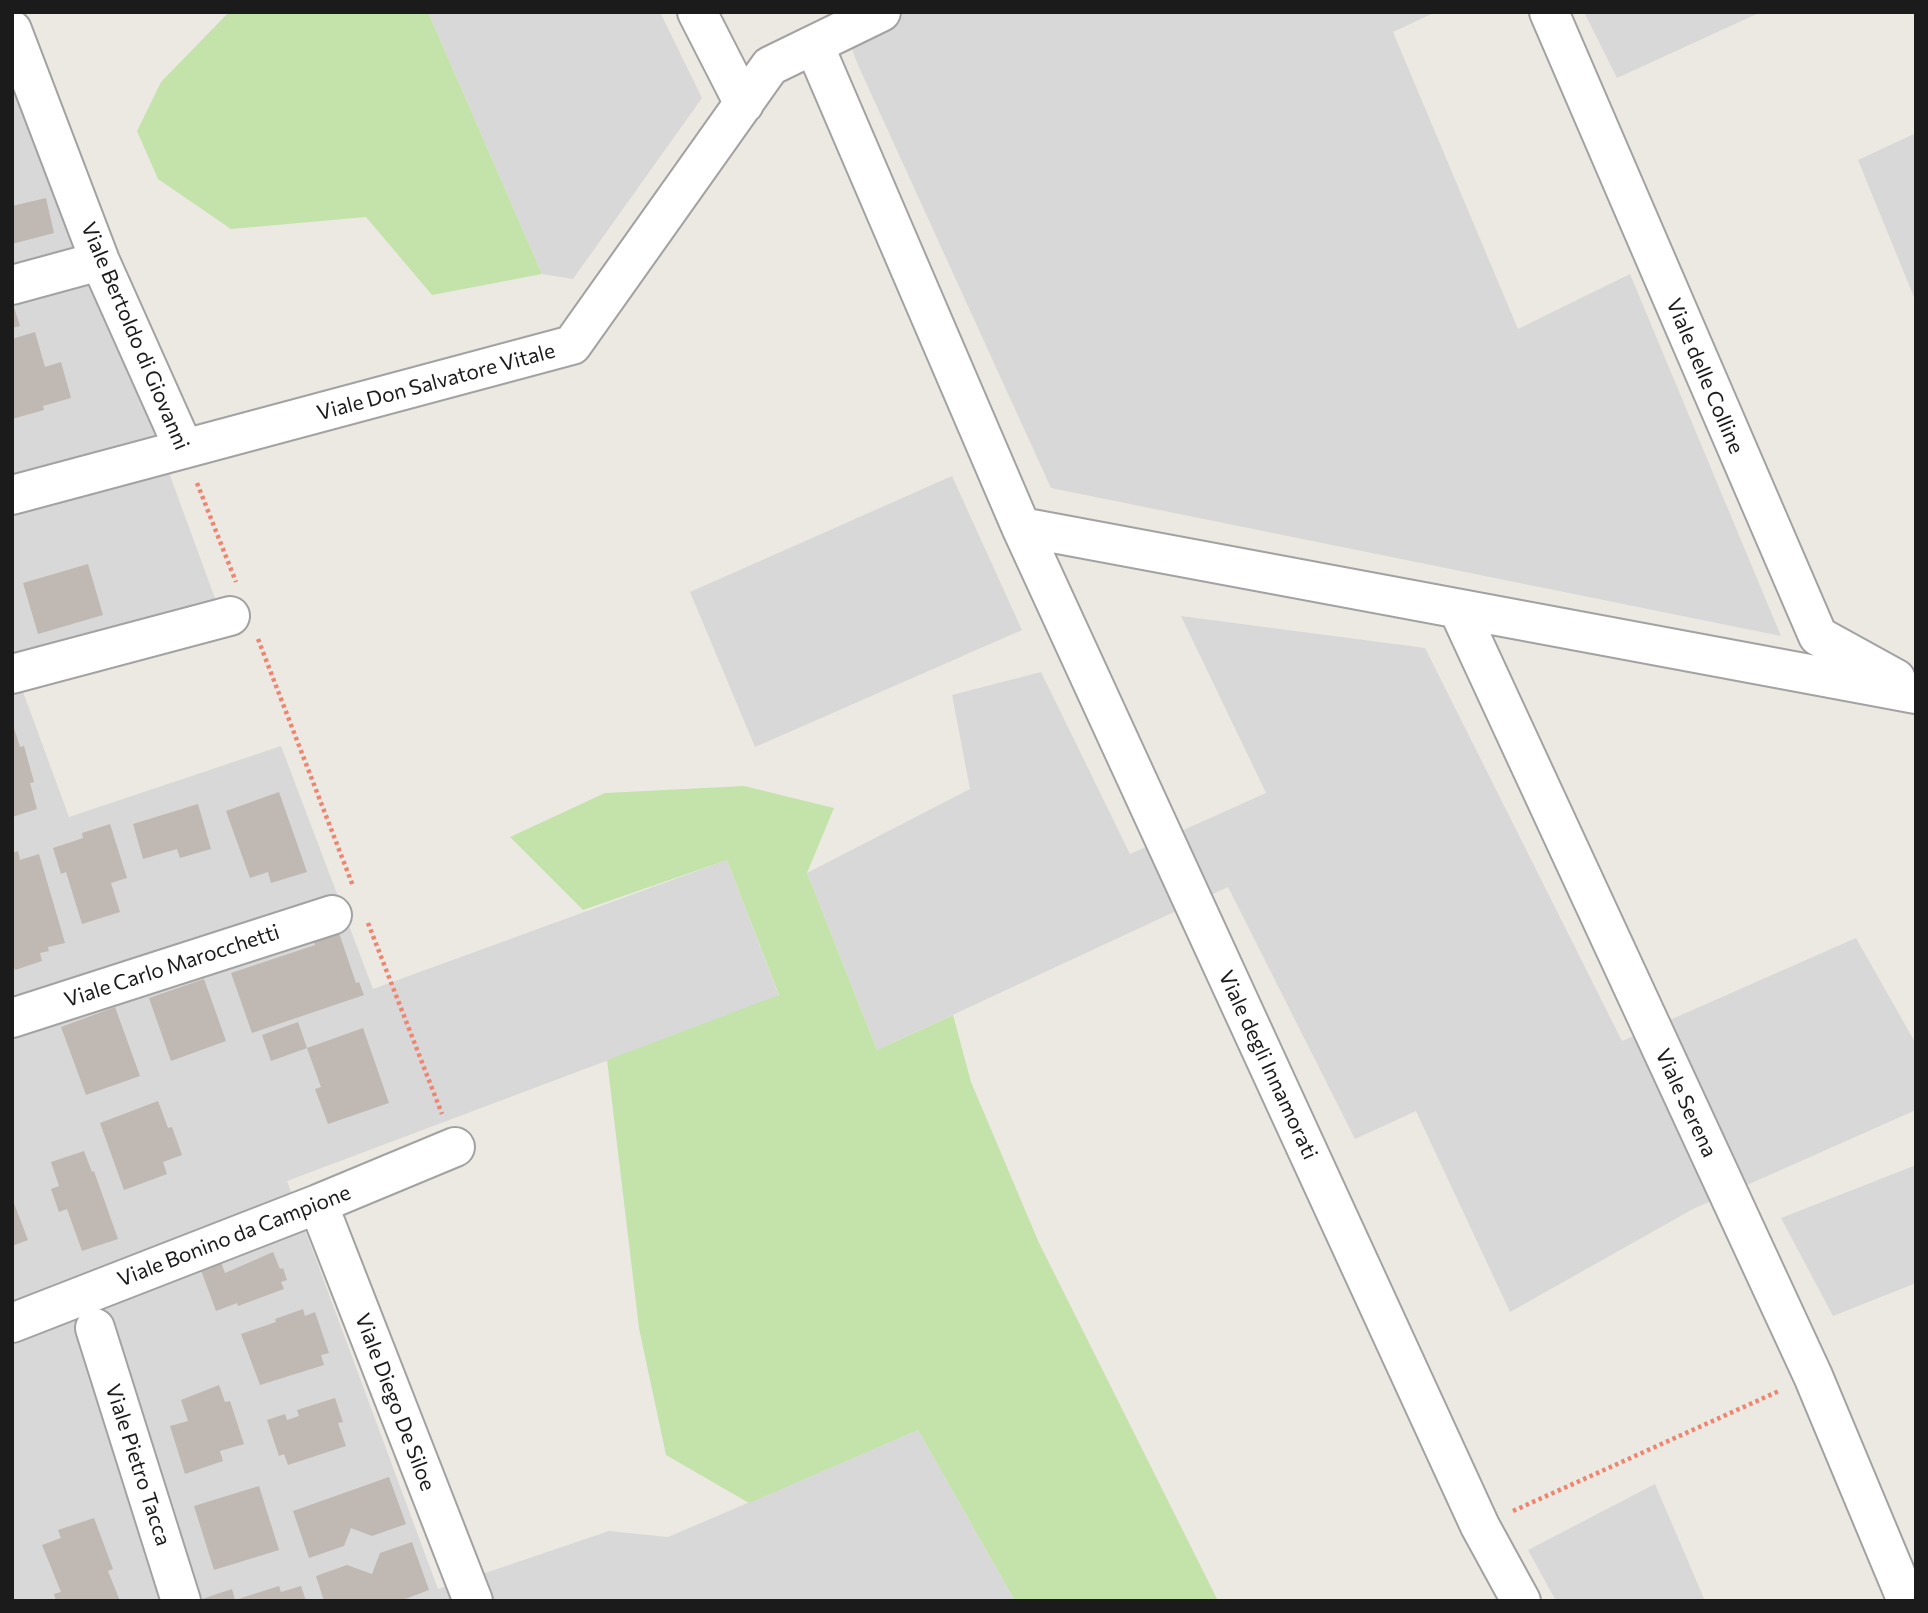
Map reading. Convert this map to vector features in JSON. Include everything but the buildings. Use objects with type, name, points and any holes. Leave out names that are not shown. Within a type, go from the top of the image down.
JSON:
[{"type":"street","points":[[696,12],[744,104]]},
{"type":"street","name":"Viale Don Salvatore Vitale","points":[[12,495],[572,345],[770,66],[881,12]]},
{"type":"street","name":"Viale delle Colline","points":[[1549,12],[1818,636],[1916,692]]},
{"type":"street","name":"Viale Bertoldo di Giovanni","points":[[12,30],[100,261],[184,449]]},
{"type":"street","name":"Viale degli Innamorati","points":[[814,45],[1021,527],[1480,1526],[1521,1601]]},
{"type":"street","points":[[12,285],[100,261]]},
{"type":"street","points":[[1021,527],[1916,692]]},
{"type":"street","name":"Viale Serena","points":[[1458,609],[1813,1376],[1907,1601]]},
{"type":"street","points":[[12,674],[241,612]]},
{"type":"street","name":"Viale Carlo Marocchetti","points":[[12,1018],[332,915]]},
{"type":"street","name":"Viale Bonino da Campione","points":[[12,1324],[318,1204],[455,1147]]},
{"type":"street","name":"Viale Diego De Siloe","points":[[318,1204],[473,1601]]},
{"type":"street","name":"Viale Pietro Tacca","points":[[95,1328],[181,1601]]},
{"type":"path","name":"Viale Bertoldo di Giovanni","points":[[184,449],[241,612],[259,642]]},
{"type":"path","points":[[1480,1526],[1813,1376]]},
{"type":"shaded area","points":[[428,12],[660,12],[702,98],[573,279],[542,274]]},
{"type":"shaded area","points":[[838,12],[1436,12],[1393,32],[1518,329],[1630,274],[1781,636],[1051,488],[858,65]]},
{"type":"shaded area","points":[[1584,12],[1761,12],[1617,78]]},
{"type":"shaded area","points":[[12,82],[149,418],[216,601],[12,661]]},
{"type":"shaded area","points":[[1916,133],[1916,302],[1858,160]]},
{"type":"shaded area","points":[[952,476],[1022,630],[755,747],[690,592]]},
{"type":"shaded area","points":[[1181,616],[1425,648],[1622,1041],[1856,938],[1916,1044],[1916,1110],[1693,1209],[1510,1312],[1416,1111],[1355,1139],[1228,887],[877,1050],[807,873],[970,789],[952,695],[1041,672],[1130,854],[1266,793]]},
{"type":"shaded area","points":[[12,662],[69,817],[281,746],[373,989],[727,860],[779,996],[287,1181],[438,1589],[609,1531],[668,1537],[918,1430],[1015,1601],[12,1601]]},
{"type":"shaded area","points":[[1916,1165],[1916,1283],[1833,1316],[1781,1218]]},
{"type":"shaded area","points":[[1655,1484],[1705,1601],[1556,1601],[1528,1550]]},
{"type":"green space","points":[[229,12],[428,12],[542,274],[432,295],[366,217],[231,229],[158,179],[137,131],[161,82]]},
{"type":"green space","points":[[744,786],[834,808],[807,873],[877,1050],[953,1015],[971,1082],[1039,1243],[1218,1601],[1015,1601],[918,1430],[749,1503],[666,1455],[639,1328],[607,1060],[779,995],[727,860],[583,910],[510,837],[605,793]]}]
